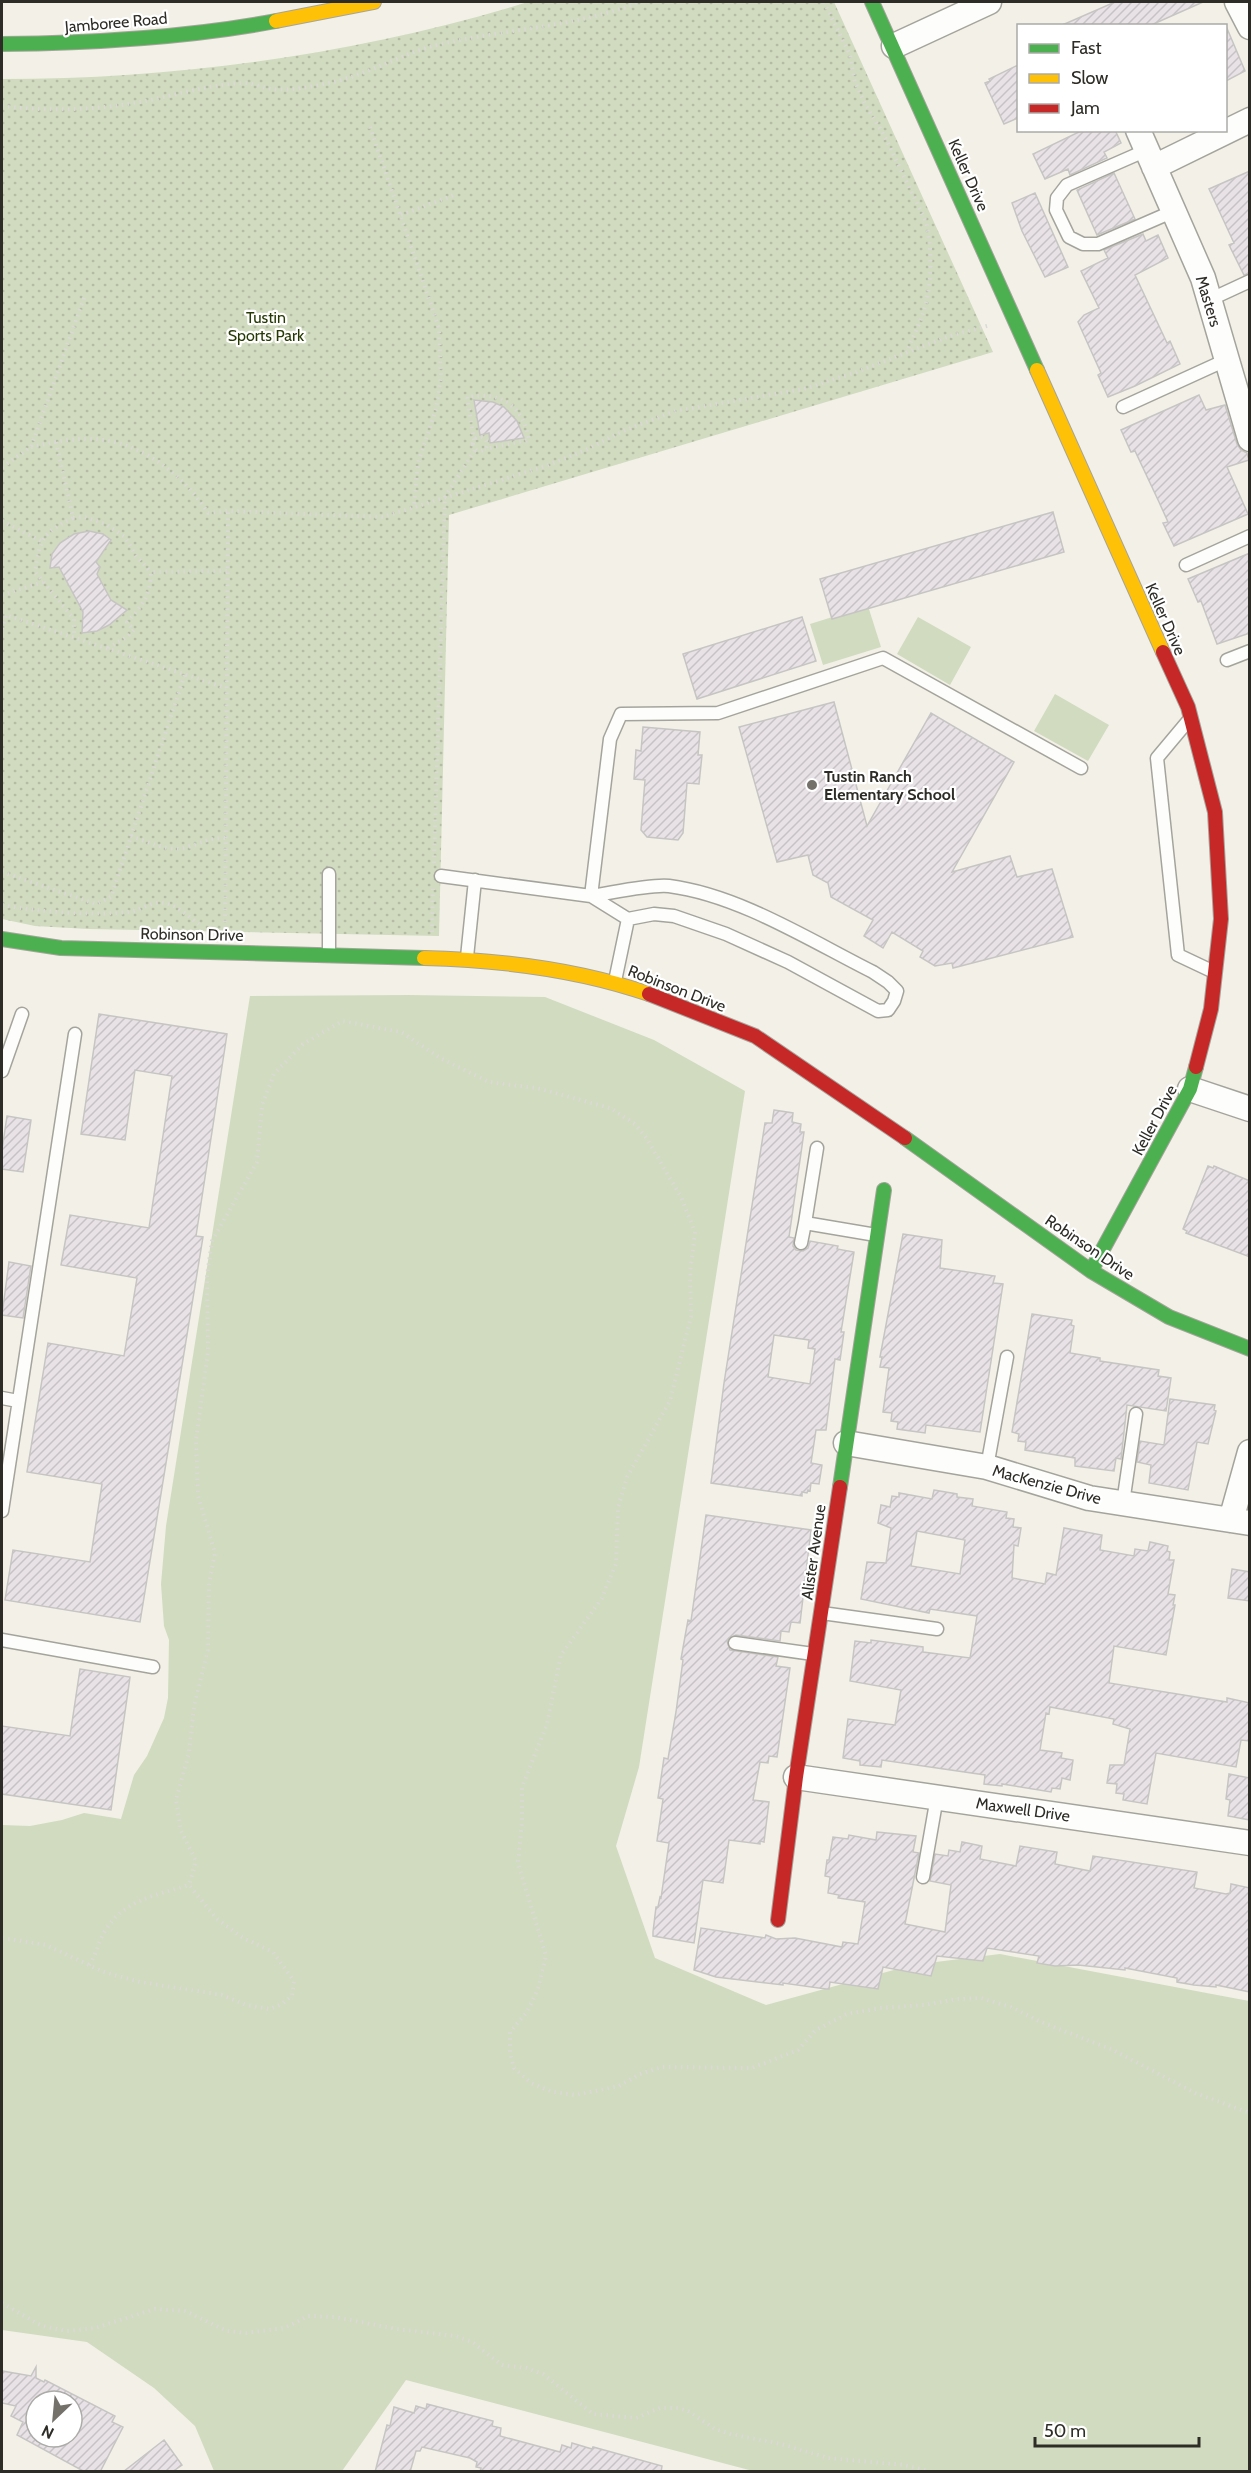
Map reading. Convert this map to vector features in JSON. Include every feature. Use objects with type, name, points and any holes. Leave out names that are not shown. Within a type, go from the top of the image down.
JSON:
[{"type":"street","name":"Jamboree Road","points":[[2,44],[69,43],[237,28],[374,2]]},
{"type":"street","name":"Keller Drive","points":[[872,2],[894,46],[1188,707],[1215,812],[1221,919],[1211,1008],[1190,1089],[1091,1271]]},
{"type":"street","points":[[894,46],[989,2]]},
{"type":"street","points":[[1237,2],[1249,26]]},
{"type":"street","points":[[1227,126],[1250,120]]},
{"type":"street","points":[[1146,149],[1207,132]]},
{"type":"street","name":"Masters","points":[[1146,149],[1203,278],[1250,439]]},
{"type":"street","name":"Robinson Drive","points":[[2,939],[62,948],[467,959],[543,967],[615,982],[684,1006],[755,1036],[852,1100],[1091,1271],[1169,1317],[1250,1349]]},
{"type":"street","points":[[1190,1089],[1250,1109]]},
{"type":"street","name":"Alister Avenue","points":[[778,1920],[796,1777],[884,1190]]},
{"type":"street","name":"MacKenzie Drive","points":[[846,1443],[987,1467],[1089,1498],[1240,1522]]},
{"type":"street","points":[[1240,1522],[1250,1452]]},
{"type":"street","name":"Maxwell Drive","points":[[796,1777],[1250,1843]]},
{"type":"lane","points":[[1146,149],[1067,185],[1058,198],[1056,210],[1069,237],[1083,244],[1098,244],[1174,211]]},
{"type":"lane","points":[[1209,300],[1250,281]]},
{"type":"lane","points":[[1123,407],[1226,360]]},
{"type":"lane","points":[[1186,565],[1250,536]]},
{"type":"lane","points":[[1227,660],[1250,651]]},
{"type":"lane","points":[[591,896],[610,739],[621,714],[718,713],[884,658],[1081,768]]},
{"type":"lane","points":[[1190,718],[1157,758],[1179,955],[1215,973]]},
{"type":"lane","points":[[329,874],[329,954]]},
{"type":"lane","points":[[437,881],[475,880],[591,896],[667,886],[711,897],[751,911],[873,972],[897,991],[894,1001],[888,1010],[878,1011],[788,962],[726,934],[674,916],[654,914],[628,919],[591,896]]},
{"type":"lane","points":[[467,959],[475,880]]},
{"type":"lane","points":[[615,982],[628,919]]},
{"type":"lane","points":[[2,1071],[22,1014]]},
{"type":"lane","points":[[2,1511],[75,1034]]},
{"type":"lane","points":[[801,1243],[817,1148]]},
{"type":"lane","points":[[805,1223],[877,1235]]},
{"type":"lane","points":[[987,1467],[1007,1357]]},
{"type":"lane","points":[[2,1398],[18,1401]]},
{"type":"lane","points":[[1123,1503],[1136,1414]]},
{"type":"lane","points":[[820,1613],[937,1629]]},
{"type":"lane","points":[[2,1640],[153,1667]]},
{"type":"lane","points":[[735,1643],[814,1655]]},
{"type":"lane","points":[[923,1877],[937,1797]]},
{"type":"path","points":[[2,106],[65,111],[155,99],[199,88],[242,83],[272,89],[299,89],[350,78],[401,56],[440,44],[542,28],[619,10],[640,2]]},
{"type":"path","points":[[824,2],[850,55],[855,82],[865,104],[904,175],[928,230],[929,284],[926,305],[907,353]]},
{"type":"path","points":[[370,127],[432,302],[439,328],[441,377],[436,409],[418,463],[414,507]]},
{"type":"path","points":[[401,215],[454,195]]},
{"type":"path","points":[[31,447],[85,295]]},
{"type":"path","points":[[2,467],[31,447],[93,439],[125,445],[161,463],[185,482],[208,513],[228,511],[383,517],[546,466],[586,450],[623,431],[675,411],[804,389],[946,337],[1014,318]]},
{"type":"path","points":[[434,864],[445,497],[475,450],[467,397],[482,394],[496,397],[509,403],[520,413],[527,426],[529,441],[482,451],[475,450]]},
{"type":"path","points":[[474,440],[477,437],[484,438],[485,449]]},
{"type":"path","points":[[56,442],[73,518]]},
{"type":"path","points":[[226,952],[228,511]]},
{"type":"path","points":[[74,637],[74,619],[35,572],[38,550],[50,529],[73,518],[85,517],[107,525],[125,537],[136,556],[151,572],[150,589],[139,609],[127,622],[134,630],[127,637],[107,648]]},
{"type":"path","points":[[2,521],[43,542]]},
{"type":"path","points":[[151,572],[227,572]]},
{"type":"path","points":[[2,595],[43,582]]},
{"type":"path","points":[[2,610],[6,615],[226,688]]},
{"type":"path","points":[[2,629],[6,615]]},
{"type":"path","points":[[2,872],[96,904],[111,897],[185,674]]},
{"type":"path","points":[[131,836],[169,848],[181,849],[209,838],[225,838]]},
{"type":"path","points":[[431,958],[437,881]]},
{"type":"path","points":[[2,905],[74,912],[127,913],[151,904],[165,903],[200,925],[209,926]]},
{"type":"path","points":[[217,927],[225,928]]},
{"type":"path","points":[[189,1885],[196,1861],[181,1831],[176,1800],[189,1753],[194,1706],[208,1650],[209,1584],[215,1553],[198,1496],[196,1440],[208,1352],[207,1276],[212,1240],[257,1162],[262,1105],[274,1074],[303,1044],[342,1021],[374,1026],[400,1032],[442,1059],[489,1082],[537,1088],[610,1108],[635,1124],[681,1197],[695,1232],[690,1272],[691,1316],[670,1401],[627,1477],[618,1508],[616,1564],[602,1598],[561,1655],[547,1724],[522,1787],[518,1863],[546,1956],[538,1989],[527,2012],[510,2032],[510,2053],[514,2068],[531,2083],[553,2092],[576,2095],[600,2092],[620,2086],[640,2074],[662,2067],[752,2068],[798,2050],[816,2030],[847,2014],[881,2008],[981,1998],[1011,2007],[1041,2022],[1113,2050],[1195,2093],[1250,2113]]},
{"type":"path","points":[[89,1966],[97,1954],[104,1932],[120,1912],[142,1898],[189,1885]]},
{"type":"path","points":[[2,1938],[46,1945],[89,1966],[140,1982],[222,1995],[246,2005],[270,2009],[282,2004],[292,1996],[294,1981],[273,1952],[243,1938],[218,1919],[189,1885]]},
{"type":"path","points":[[2,2303],[42,2326],[67,2331],[94,2328],[155,2309],[185,2311],[227,2331],[246,2333],[285,2328],[308,2316],[334,2317],[397,2329],[456,2336],[472,2342],[502,2365],[526,2368],[543,2374],[593,2414],[636,2418],[660,2408],[679,2408],[688,2411],[715,2429],[730,2434],[781,2444],[828,2458],[904,2465],[932,2472]]},
{"type":"green space","name":"Tustin Sports Park","points":[[528,2],[834,2],[993,352],[449,515],[439,936],[88,929],[35,926],[2,919],[2,79],[135,74],[268,60],[399,36]]},
{"type":"green space","points":[[868,606],[881,647],[823,665],[810,624]]},
{"type":"green space","points":[[918,617],[971,647],[950,685],[897,654]]},
{"type":"green space","points":[[1055,694],[1109,725],[1088,761],[1034,731]]},
{"type":"green space","points":[[250,996],[545,997],[654,1040],[745,1091],[639,1767],[616,1846],[655,1958],[766,2005],[912,1965],[1000,1954],[1249,2001],[1249,2471],[753,2471],[406,2380],[342,2471],[214,2471],[195,2426],[154,2388],[87,2342],[2,2330],[2,1825],[30,1826],[84,1813],[121,1819],[134,1775],[147,1756],[164,1718],[168,1698],[169,1640],[164,1626],[161,1584],[166,1526]]},
{"type":"building","points":[[1115,2],[1203,2],[1154,24],[1065,24]]},
{"type":"building","points":[[1227,28],[1245,71],[1227,80]]},
{"type":"building","points":[[1017,65],[1017,118],[1004,124],[985,83],[990,81],[989,79]]},
{"type":"building","points":[[1079,132],[1116,132],[1121,143],[1104,152],[1107,158],[1070,175],[1068,169],[1045,179],[1033,154]]},
{"type":"building","points":[[1250,171],[1250,273],[1244,275],[1229,245],[1234,243],[1209,189]]},
{"type":"building","points":[[1114,173],[1135,219],[1097,235],[1077,190]]},
{"type":"building","points":[[1035,193],[1068,267],[1045,277],[1022,231],[1012,203]]},
{"type":"building","points":[[1143,234],[1146,241],[1158,235],[1168,258],[1135,275],[1167,343],[1170,341],[1180,364],[1108,397],[1098,375],[1101,373],[1078,322],[1084,315],[1099,308],[1081,271],[1108,258],[1104,250]]},
{"type":"building","points":[[1199,395],[1206,410],[1225,405],[1237,444],[1247,453],[1249,460],[1227,467],[1248,514],[1174,546],[1163,523],[1168,522],[1159,502],[1135,451],[1131,452],[1121,430]]},
{"type":"building","points":[[474,400],[493,402],[504,407],[517,421],[524,438],[490,443],[489,433],[480,435]]},
{"type":"building","points":[[1053,512],[1064,552],[832,619],[820,579]]},
{"type":"building","points":[[89,531],[103,534],[111,540],[96,562],[100,567],[97,574],[111,600],[127,610],[109,625],[97,631],[82,633],[83,612],[59,567],[50,568],[52,554],[60,543],[74,534]]},
{"type":"building","points":[[1250,553],[1250,633],[1217,644],[1201,601],[1198,602],[1188,579]]},
{"type":"building","points":[[802,617],[816,661],[697,699],[683,654]]},
{"type":"building","name":"Tustin Ranch Elementary School","points":[[834,702],[867,826],[931,713],[1014,762],[952,872],[1010,856],[1017,877],[1052,869],[1073,937],[953,968],[952,963],[935,966],[920,957],[923,951],[892,932],[883,948],[864,936],[873,920],[831,897],[828,883],[813,875],[808,855],[777,862],[739,727]]},
{"type":"building","points":[[643,727],[700,732],[698,755],[702,755],[699,784],[687,783],[683,833],[678,840],[647,837],[641,830],[645,780],[634,779],[636,750],[641,751]]},
{"type":"building","points":[[99,1014],[227,1034],[196,1236],[203,1237],[140,1622],[5,1600],[13,1550],[90,1562],[102,1484],[27,1472],[48,1343],[124,1356],[137,1278],[61,1265],[70,1215],[149,1228],[172,1076],[135,1070],[125,1140],[81,1134]]},
{"type":"building","points":[[774,1110],[793,1113],[792,1122],[801,1124],[800,1132],[804,1132],[789,1237],[794,1238],[793,1246],[796,1250],[803,1251],[808,1248],[810,1241],[838,1246],[837,1249],[854,1252],[841,1332],[844,1332],[840,1360],[835,1359],[826,1430],[816,1430],[811,1463],[822,1465],[819,1484],[811,1483],[810,1491],[802,1492],[802,1496],[711,1483],[724,1383],[765,1123],[772,1123]],"holes":[[[774,1335],[809,1340],[808,1348],[815,1349],[810,1384],[768,1377]]]},
{"type":"building","points":[[7,1116],[31,1120],[23,1172],[2,1169]]},
{"type":"building","points":[[1208,1166],[1213,1168],[1214,1166],[1250,1181],[1250,1257],[1186,1233],[1187,1231],[1183,1229]]},
{"type":"building","points":[[903,1234],[942,1240],[940,1268],[995,1276],[993,1283],[1003,1284],[980,1432],[926,1425],[925,1433],[897,1429],[898,1422],[891,1421],[892,1413],[883,1412],[889,1368],[880,1367],[882,1357],[880,1357]]},
{"type":"building","points":[[9,1262],[31,1266],[23,1318],[2,1315]]},
{"type":"building","points":[[1032,1314],[1072,1320],[1071,1325],[1074,1326],[1070,1353],[1100,1358],[1100,1361],[1159,1370],[1158,1376],[1171,1378],[1166,1411],[1127,1405],[1121,1459],[1116,1458],[1114,1471],[1075,1466],[1075,1458],[1025,1450],[1026,1442],[1018,1441],[1019,1434],[1012,1432]]},
{"type":"building","points":[[1170,1399],[1215,1405],[1214,1410],[1216,1411],[1208,1444],[1197,1442],[1188,1490],[1149,1483],[1151,1465],[1137,1462],[1140,1441],[1164,1445]]},
{"type":"building","points":[[934,1490],[973,1499],[972,1506],[1007,1512],[1006,1518],[1014,1519],[1013,1527],[1021,1528],[1018,1546],[1014,1545],[1012,1578],[1045,1584],[1047,1573],[1056,1575],[1064,1528],[1102,1535],[1100,1550],[1134,1556],[1135,1549],[1148,1551],[1150,1542],[1168,1546],[1169,1560],[1174,1560],[1168,1594],[1175,1595],[1173,1605],[1175,1605],[1166,1655],[1114,1646],[1109,1683],[1227,1702],[1227,1698],[1250,1703],[1250,1741],[1241,1740],[1236,1767],[1156,1753],[1147,1804],[1123,1800],[1124,1794],[1116,1793],[1117,1784],[1107,1783],[1110,1765],[1124,1765],[1130,1729],[1113,1724],[1114,1719],[1050,1707],[1049,1714],[1046,1713],[1040,1750],[1062,1753],[1061,1758],[1073,1760],[1070,1780],[1062,1778],[1060,1789],[1052,1788],[1051,1792],[1002,1784],[1002,1786],[984,1784],[985,1775],[882,1760],[881,1767],[860,1765],[860,1761],[843,1758],[848,1719],[895,1725],[901,1690],[850,1681],[855,1641],[871,1643],[871,1640],[923,1647],[923,1652],[970,1658],[977,1616],[930,1609],[929,1613],[861,1599],[867,1562],[886,1563],[891,1528],[878,1523],[881,1505],[890,1507],[892,1496],[899,1497],[899,1493],[932,1499]],"holes":[[[917,1531],[965,1540],[960,1574],[911,1566]]]},
{"type":"building","points":[[706,1515],[811,1530],[800,1623],[791,1622],[789,1632],[781,1631],[780,1641],[736,1635],[727,1641],[730,1650],[778,1657],[776,1666],[790,1668],[777,1757],[769,1756],[768,1763],[760,1762],[753,1800],[769,1802],[764,1842],[760,1841],[760,1844],[729,1840],[723,1883],[703,1880],[694,1943],[653,1936],[653,1932],[656,1907],[661,1898],[669,1843],[657,1841],[663,1799],[658,1798],[664,1758],[668,1759],[676,1712],[683,1660],[681,1659],[688,1620],[691,1621]]},
{"type":"building","points":[[1232,1569],[1250,1572],[1250,1601],[1228,1598]]},
{"type":"building","points":[[80,1669],[130,1677],[111,1810],[2,1794],[2,1726],[70,1736]]},
{"type":"building","points":[[1229,1774],[1250,1778],[1250,1820],[1228,1816],[1230,1800],[1226,1799]]},
{"type":"building","points":[[877,1832],[916,1836],[913,1852],[919,1853],[905,1924],[945,1932],[951,1885],[930,1881],[935,1854],[948,1856],[949,1850],[960,1852],[962,1842],[982,1846],[980,1859],[1016,1866],[1020,1846],[1057,1852],[1055,1864],[1090,1871],[1093,1856],[1197,1872],[1194,1888],[1226,1894],[1230,1893],[1231,1884],[1250,1888],[1250,1992],[1216,1985],[1216,1987],[1177,1982],[1177,1978],[1125,1968],[1125,1970],[1037,1963],[1039,1956],[987,1948],[983,1961],[937,1956],[931,1976],[883,1967],[878,1989],[830,1982],[829,1989],[783,1983],[783,1985],[716,1977],[694,1970],[701,1928],[765,1938],[766,1935],[776,1939],[795,1938],[842,1947],[843,1942],[858,1944],[865,1902],[838,1898],[839,1895],[828,1893],[830,1877],[825,1876],[827,1860],[829,1860],[833,1837],[848,1839],[849,1835],[876,1840]]},
{"type":"building","points":[[36,2367],[36,2378],[62,2389],[24,2389],[24,2439],[17,2435],[23,2422],[11,2416],[16,2406],[2,2403],[2,2371],[31,2376]]},
{"type":"building","points":[[84,2400],[115,2416],[112,2422],[123,2427],[100,2472],[85,2472],[43,2449],[84,2449]]},
{"type":"building","points":[[427,2404],[493,2421],[492,2426],[501,2428],[500,2436],[560,2452],[562,2445],[571,2448],[572,2443],[592,2449],[593,2447],[662,2466],[661,2472],[480,2472],[481,2468],[476,2467],[477,2462],[470,2458],[422,2447],[420,2451],[416,2451],[410,2472],[375,2472],[394,2407],[414,2413],[416,2406],[426,2409]]},
{"type":"building","points":[[164,2440],[182,2465],[172,2472],[123,2472]]},
{"type":"traffic: fast","points":[[872,2],[1037,370]]},
{"type":"traffic: fast","points":[[2,44],[139,38],[208,32],[276,21]]},
{"type":"traffic: fast","points":[[2,939],[61,948],[424,958]]},
{"type":"traffic: fast","points":[[1091,1271],[1190,1089],[1196,1067]]},
{"type":"traffic: fast","points":[[905,1138],[1091,1271],[1169,1317],[1250,1349]]},
{"type":"traffic: fast","points":[[840,1487],[884,1190]]},
{"type":"traffic: slow","points":[[276,21],[374,2]]},
{"type":"traffic: slow","points":[[1037,370],[1163,652]]},
{"type":"traffic: slow","points":[[424,958],[538,967],[594,978],[649,994]]},
{"type":"traffic: jam","points":[[1163,652],[1188,707],[1215,812],[1221,919],[1211,1009],[1196,1067]]},
{"type":"traffic: jam","points":[[649,994],[755,1036],[905,1138]]},
{"type":"traffic: jam","points":[[778,1920],[796,1777],[840,1487]]},
{"type":"place","name":"Tustin Ranch Elementary School","points":[[812,785]]}]
